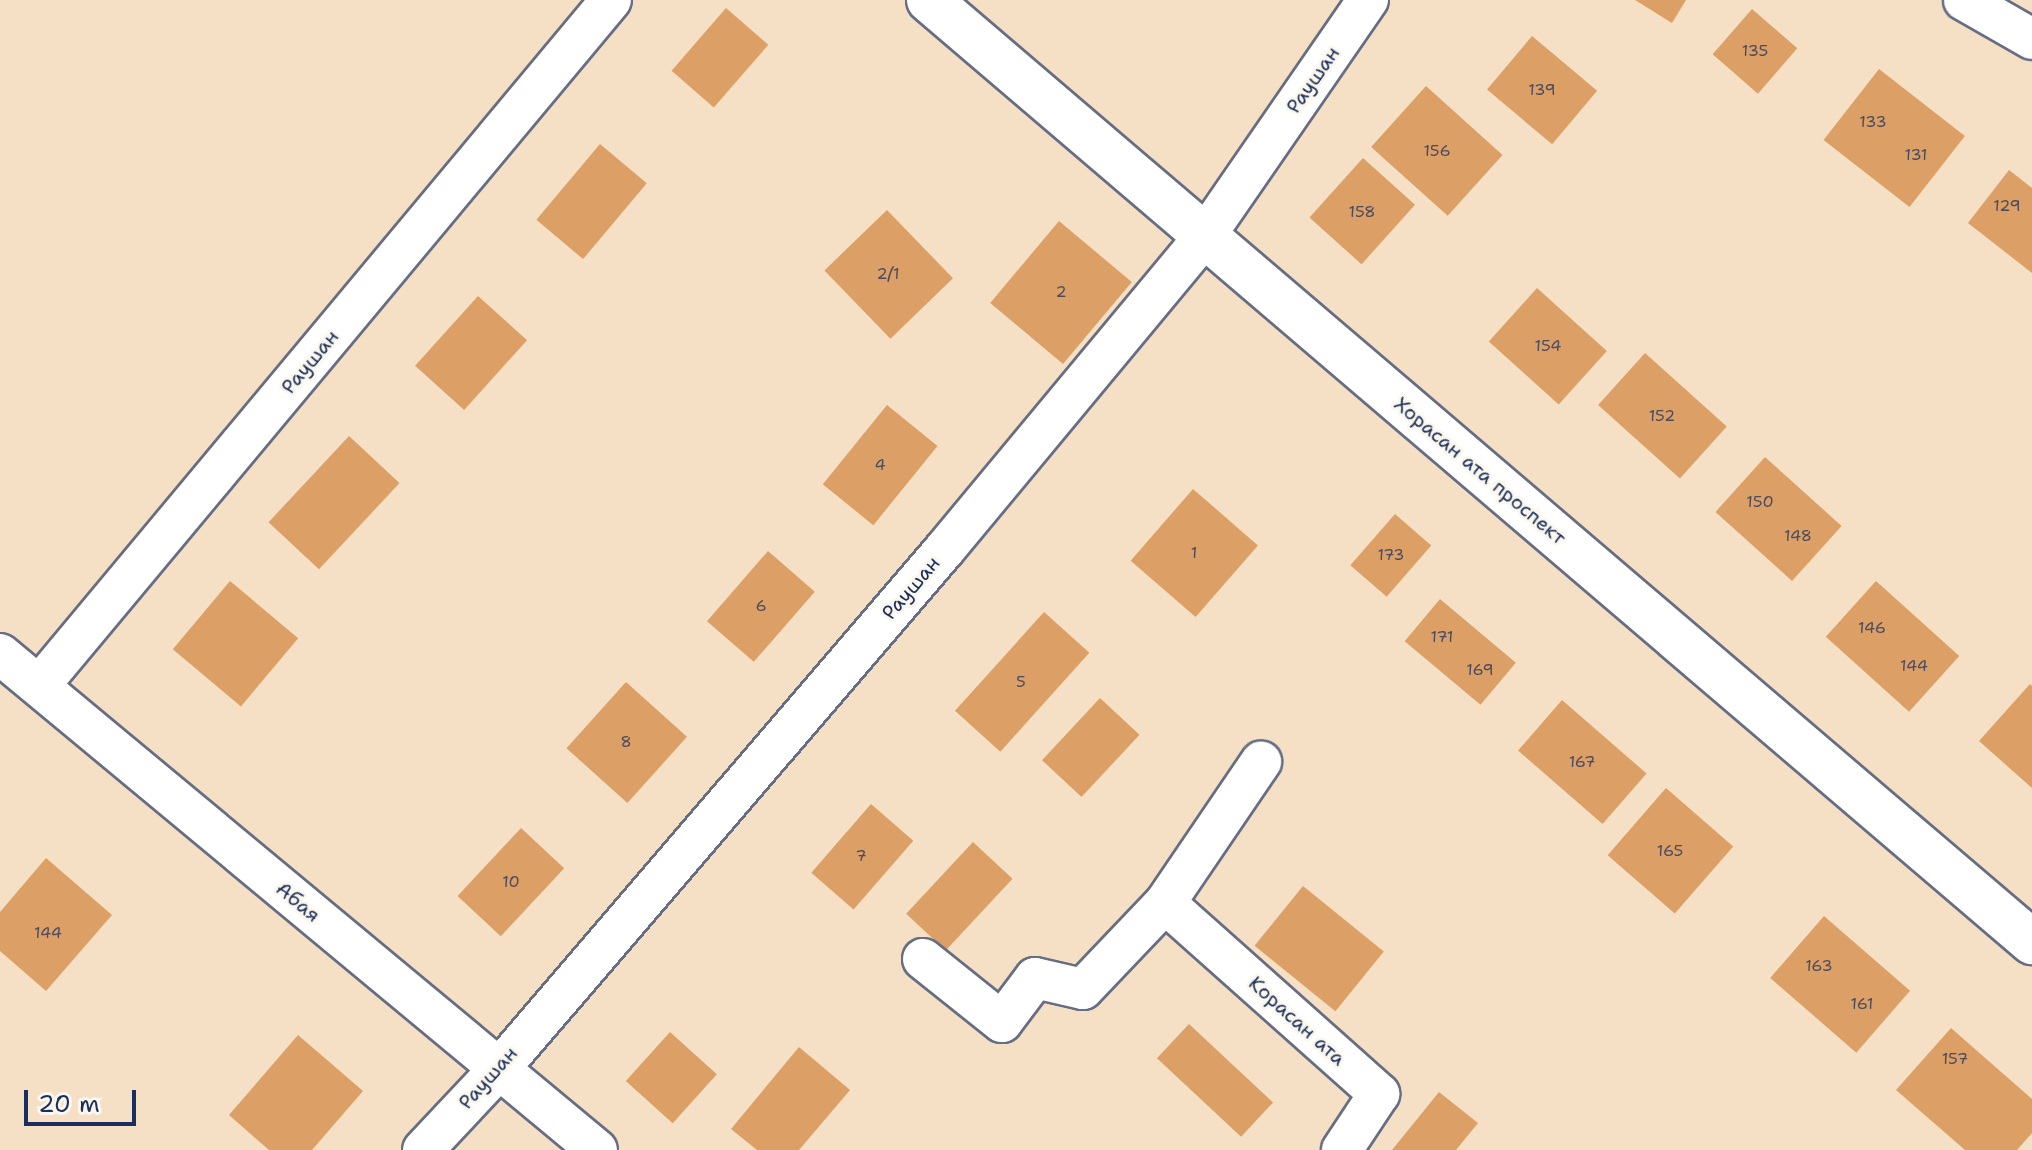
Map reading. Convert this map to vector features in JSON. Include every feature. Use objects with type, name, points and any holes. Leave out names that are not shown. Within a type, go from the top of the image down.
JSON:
[{"type":"main road","name":"Хорасан ата проспект","points":[[929,0],[2032,942]]},
{"type":"street","name":"Раушан","points":[[39,686],[611,0]]},
{"type":"street","name":"Раушан","points":[[423,1150],[499,1069],[945,549],[1205,236],[1368,0]]},
{"type":"street","points":[[1964,0],[2032,39]]},
{"type":"street","name":"Абая","points":[[0,654],[597,1150]]},
{"type":"street","points":[[923,959],[1002,1022],[1035,978],[1083,989],[1165,903],[1261,762]]},
{"type":"street","name":"Корасан ата","points":[[1165,903],[1379,1094],[1342,1150]]},
{"type":"building","points":[[1635,0],[1686,0],[1672,23]]},
{"type":"building","points":[[726,8],[768,45],[714,107],[672,71]]},
{"type":"building","points":[[1752,9],[1797,48],[1758,94],[1713,54]]},
{"type":"building","points":[[1532,36],[1597,91],[1552,144],[1487,90]]},
{"type":"building","points":[[1879,69],[1965,136],[1909,207],[1824,140]]},
{"type":"building","points":[[1426,86],[1503,155],[1448,216],[1371,147]]},
{"type":"building","points":[[600,144],[647,183],[583,259],[536,220]]},
{"type":"building","points":[[1363,158],[1415,205],[1361,264],[1309,217]]},
{"type":"building","points":[[2009,170],[2032,188],[2032,273],[1968,223]]},
{"type":"building","points":[[887,210],[953,278],[890,339],[824,270]]},
{"type":"building","points":[[1059,221],[1132,282],[1063,364],[990,303]]},
{"type":"building","points":[[1537,288],[1607,351],[1559,404],[1489,342]]},
{"type":"building","points":[[478,296],[527,340],[464,410],[415,366]]},
{"type":"building","points":[[1645,353],[1727,427],[1680,479],[1598,405]]},
{"type":"building","points":[[887,405],[938,446],[873,525],[823,484]]},
{"type":"building","points":[[349,436],[399,483],[319,569],[269,522]]},
{"type":"building","points":[[1765,457],[1842,526],[1792,581],[1715,512]]},
{"type":"building","points":[[1193,489],[1258,545],[1196,617],[1131,561]]},
{"type":"building","points":[[1395,514],[1431,545],[1387,597],[1350,565]]},
{"type":"building","points":[[768,551],[815,592],[754,662],[707,621]]},
{"type":"building","points":[[230,581],[298,638],[241,706],[173,649]]},
{"type":"building","points":[[1876,581],[1959,656],[1909,712],[1826,637]]},
{"type":"building","points":[[1440,599],[1516,663],[1480,705],[1405,641]]},
{"type":"building","points":[[1044,612],[1089,653],[1000,752],[955,711]]},
{"type":"building","points":[[626,682],[687,737],[627,803],[566,748]]},
{"type":"building","points":[[2030,684],[2032,686],[2032,788],[1979,741]]},
{"type":"building","points":[[1100,698],[1139,735],[1082,797],[1042,760]]},
{"type":"building","points":[[1562,700],[1647,773],[1603,824],[1518,751]]},
{"type":"building","points":[[1666,788],[1733,846],[1675,914],[1608,855]]},
{"type":"building","points":[[871,804],[913,841],[854,909],[811,873]]},
{"type":"building","points":[[521,828],[564,868],[501,936],[458,896]]},
{"type":"building","points":[[973,842],[1012,879],[946,951],[906,914]]},
{"type":"building","points":[[46,858],[112,915],[46,991],[0,951],[0,912]]},
{"type":"building","points":[[1303,886],[1384,951],[1335,1011],[1255,946]]},
{"type":"building","points":[[1824,916],[1910,991],[1856,1053],[1770,978]]},
{"type":"building","points":[[1189,1024],[1273,1102],[1241,1137],[1157,1058]]},
{"type":"building","points":[[1951,1028],[2032,1099],[2032,1133],[2017,1150],[1965,1150],[1896,1090]]},
{"type":"building","points":[[670,1032],[717,1074],[673,1123],[626,1081]]},
{"type":"building","points":[[298,1035],[363,1091],[312,1150],[269,1150],[229,1115]]},
{"type":"building","points":[[799,1047],[850,1090],[799,1150],[757,1150],[731,1129]]},
{"type":"building","points":[[1439,1092],[1478,1123],[1456,1150],[1392,1150]]}]
